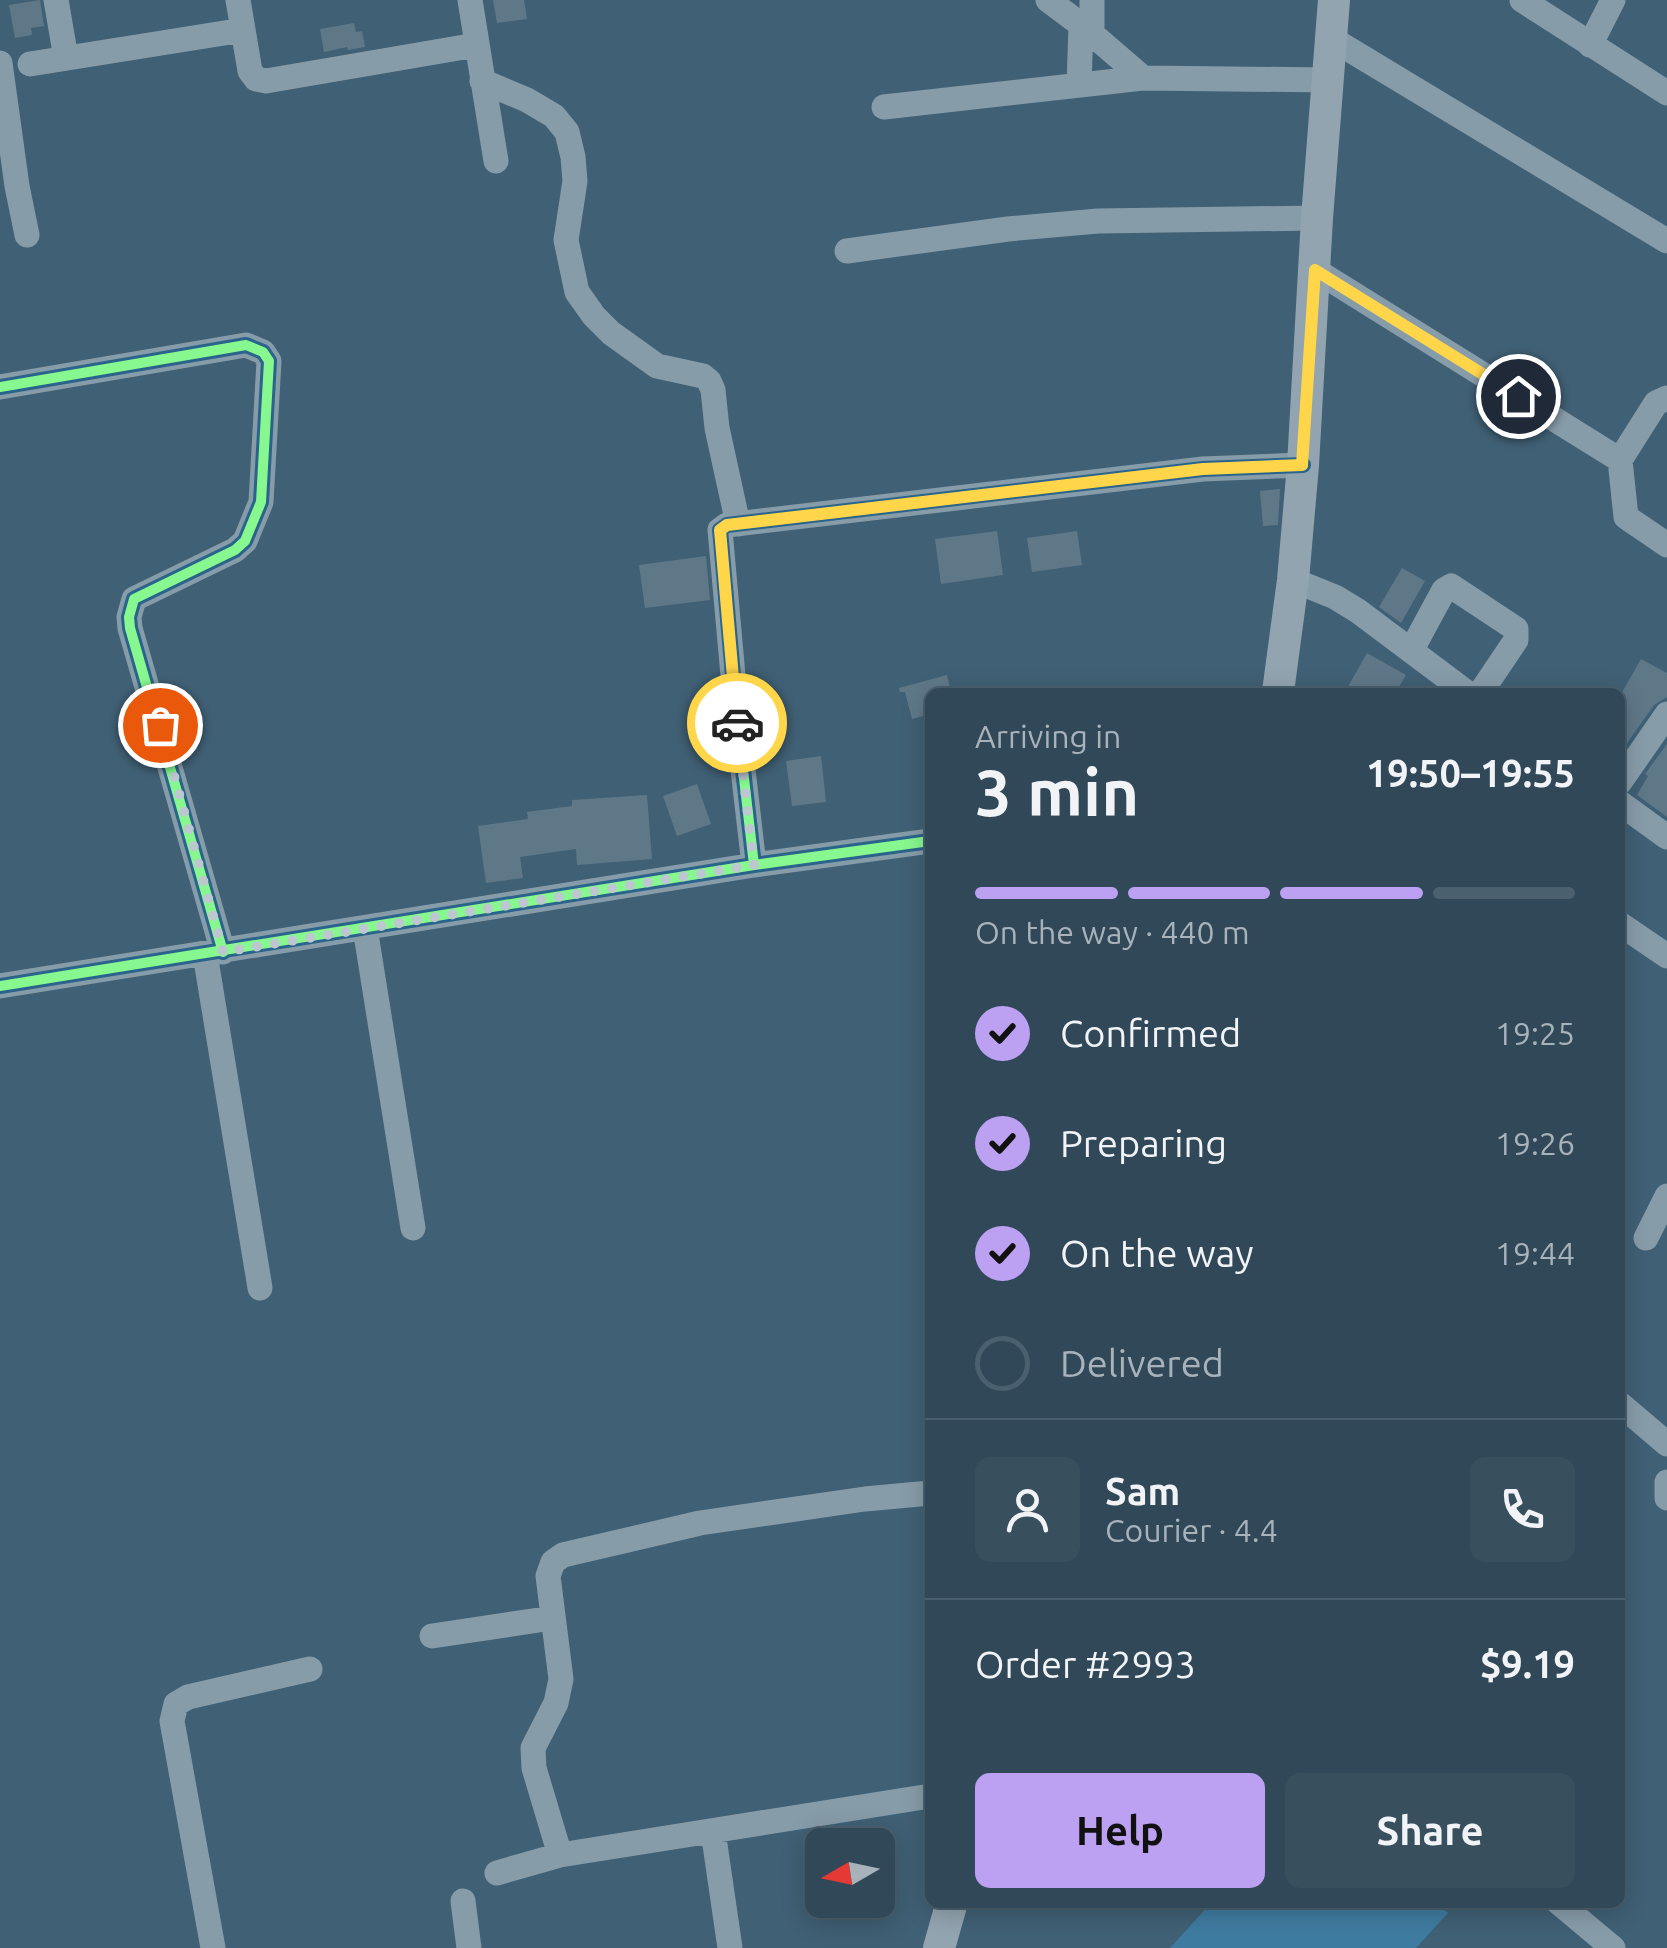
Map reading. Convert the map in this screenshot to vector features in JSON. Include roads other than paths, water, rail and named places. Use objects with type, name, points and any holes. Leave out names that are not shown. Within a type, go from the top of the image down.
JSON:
[{"type":"main road","points":[[1279,688],[1293,580],[1334,0]]},
{"type":"main road","points":[[939,1948],[950,1908]]},
{"type":"street","points":[[56,0],[66,58]]},
{"type":"street","points":[[238,0],[250,70],[256,79],[266,82],[476,45]]},
{"type":"street","points":[[470,0],[496,161]]},
{"type":"street","points":[[1048,0],[1143,78]]},
{"type":"street","points":[[1080,85],[1092,0]]},
{"type":"street","points":[[1522,0],[1667,92]]},
{"type":"street","points":[[1590,45],[1613,0]]},
{"type":"street","points":[[30,64],[243,30]]},
{"type":"street","points":[[1332,39],[1667,240]]},
{"type":"street","points":[[0,63],[8,190],[27,236]]},
{"type":"street","points":[[884,108],[1143,78],[1328,80]]},
{"type":"street","points":[[482,81],[554,116],[567,132],[574,181],[566,240],[577,292],[611,333],[657,366],[710,381],[738,524]]},
{"type":"street","points":[[847,251],[1098,221],[1317,218]]},
{"type":"street","points":[[1315,270],[1620,460]]},
{"type":"street","points":[[0,387],[246,345],[263,352],[269,361],[261,502],[245,541],[235,550],[134,600],[129,617],[214,953],[260,1288]]},
{"type":"street","points":[[1667,398],[1656,403],[1620,460],[1626,517],[1667,546]]},
{"type":"street","points":[[754,865],[720,530],[727,525],[1203,469],[1302,465]]},
{"type":"street","points":[[1293,580],[1358,610],[1461,688]]},
{"type":"street","points":[[1410,651],[1444,590],[1452,586],[1516,628],[1516,640],[1484,688]]},
{"type":"street","points":[[1625,775],[1667,714]]},
{"type":"street","points":[[1625,807],[1667,837]]},
{"type":"street","points":[[0,986],[754,865],[925,842]]},
{"type":"street","points":[[1625,927],[1667,956]]},
{"type":"street","points":[[365,928],[414,1228]]},
{"type":"street","points":[[1646,1238],[1667,1196]]},
{"type":"street","points":[[1625,1408],[1667,1444]]},
{"type":"street","points":[[1667,1482],[1667,1498]]},
{"type":"street","points":[[560,1855],[534,1768],[534,1748],[556,1703],[562,1679],[548,1576],[554,1562],[563,1555],[700,1523],[925,1493]]},
{"type":"street","points":[[432,1636],[552,1618]]},
{"type":"street","points":[[213,1948],[172,1722],[176,1704],[188,1697],[310,1669]]},
{"type":"street","points":[[497,1873],[560,1855],[925,1797]]},
{"type":"street","points":[[713,1831],[730,1948]]},
{"type":"street","points":[[463,1901],[469,1948]]},
{"type":"street","points":[[1565,1908],[1613,1948]]}]
